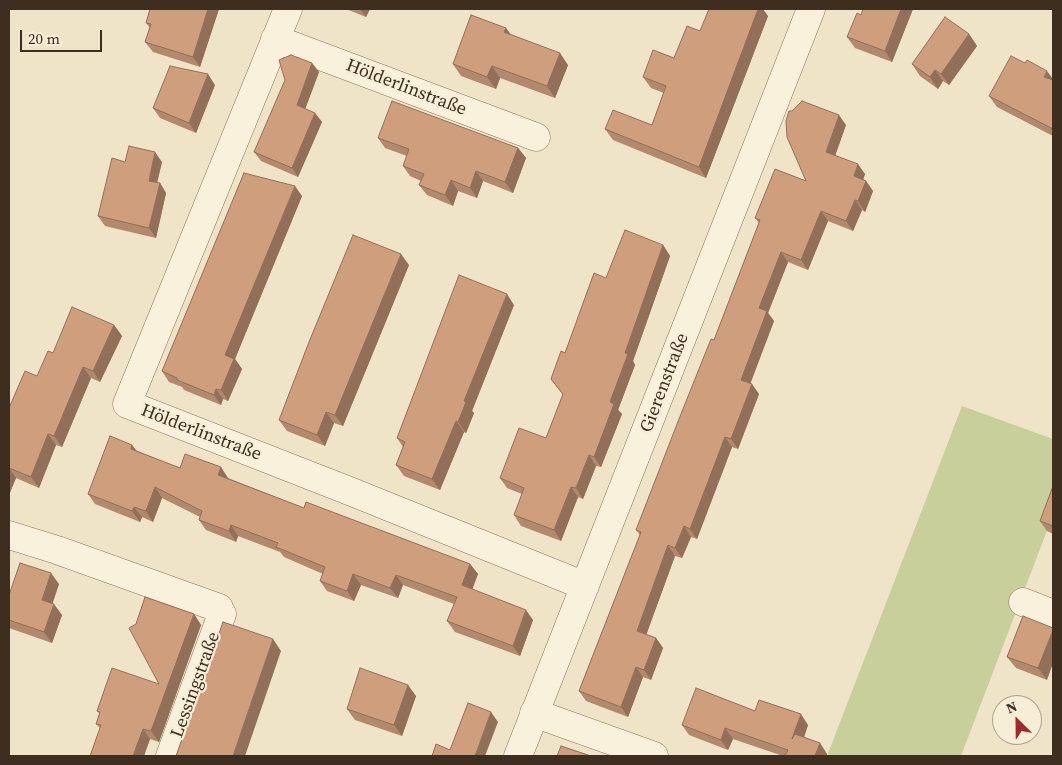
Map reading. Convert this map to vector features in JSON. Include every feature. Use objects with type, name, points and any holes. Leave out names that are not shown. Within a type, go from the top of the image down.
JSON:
[{"type":"street","name":"Hölderlinstraße","points":[[288,9],[127,404],[586,586]]},
{"type":"street","name":"Gierenstraße","points":[[518,756],[811,9]]},
{"type":"street","name":"Hölderlinstraße","points":[[275,39],[536,137]]},
{"type":"street","name":"Lessingstraße","points":[[9,535],[57,550],[220,611],[170,756]]},
{"type":"street","points":[[1023,602],[1053,614]]},
{"type":"street","points":[[534,713],[654,756]]},
{"type":"green space","points":[[962,406],[1053,439],[1053,515],[961,756],[827,756]]},
{"type":"building","points":[[150,9],[208,9],[193,57],[145,42],[151,24],[146,23]]},
{"type":"building","points":[[709,9],[758,9],[699,167],[605,129],[613,110],[652,125],[666,86],[643,77],[653,50],[674,58],[687,26],[700,31]]},
{"type":"building","points":[[863,9],[901,9],[885,51],[847,37],[857,13],[861,15]]},
{"type":"building","points":[[471,15],[506,28],[504,32],[560,53],[547,86],[492,66],[487,77],[453,64]]},
{"type":"building","points":[[945,17],[969,34],[941,74],[935,70],[930,77],[912,64]]},
{"type":"building","points":[[291,55],[312,63],[297,105],[315,113],[292,168],[254,152],[285,80],[279,60]]},
{"type":"building","points":[[1011,56],[1025,63],[1027,60],[1047,71],[1044,77],[1053,80],[1053,129],[989,96]]},
{"type":"building","points":[[170,66],[208,74],[189,123],[153,108]]},
{"type":"building","points":[[392,101],[518,148],[505,182],[476,171],[470,188],[451,180],[445,195],[419,185],[424,174],[403,166],[409,149],[378,138]]},
{"type":"building","points":[[802,101],[839,115],[826,152],[858,164],[854,176],[866,181],[858,201],[855,200],[846,221],[821,211],[801,260],[781,252],[759,308],[767,311],[741,380],[752,384],[731,439],[725,437],[690,529],[684,526],[675,548],[668,545],[637,631],[656,638],[644,670],[636,667],[621,707],[579,691],[641,532],[636,530],[711,339],[714,340],[760,220],[755,218],[775,169],[806,181],[787,137],[786,121],[789,111],[792,111]]},
{"type":"building","points":[[129,146],[155,152],[149,181],[160,183],[149,228],[98,216],[112,158],[125,162]]},
{"type":"building","points":[[244,173],[295,186],[225,355],[234,359],[221,390],[216,389],[214,395],[177,380],[177,378],[162,371]]},
{"type":"building","points":[[625,230],[663,245],[625,353],[628,354],[610,402],[614,404],[594,457],[589,455],[576,488],[571,487],[554,530],[514,515],[524,488],[500,478],[519,428],[546,438],[563,394],[551,379],[561,351],[565,353],[594,273],[606,278]]},
{"type":"building","points":[[353,235],[401,254],[335,415],[326,412],[317,435],[279,420]]},
{"type":"building","points":[[459,275],[507,294],[464,401],[466,402],[458,422],[456,421],[432,479],[396,465],[405,442],[397,438]]},
{"type":"building","points":[[72,307],[114,325],[93,371],[83,367],[54,436],[48,434],[31,477],[9,468],[9,408],[25,371],[37,376],[48,351],[53,353]]},
{"type":"building","points":[[110,436],[132,445],[131,449],[180,468],[185,454],[221,467],[218,475],[304,508],[306,502],[470,564],[462,585],[526,610],[513,646],[447,621],[457,597],[396,575],[390,588],[353,574],[347,591],[320,581],[325,567],[276,547],[278,543],[231,525],[229,531],[199,520],[202,511],[155,487],[146,511],[134,507],[132,511],[88,494]]},
{"type":"building","points":[[1053,486],[1053,526],[1040,521]]},
{"type":"building","points":[[20,563],[51,573],[42,600],[54,604],[44,632],[9,620],[9,595]]},
{"type":"building","points":[[145,597],[194,614],[151,731],[143,729],[133,756],[90,756],[101,725],[96,724],[100,712],[97,711],[112,668],[159,684],[129,628],[136,624]]},
{"type":"building","points":[[1023,616],[1053,628],[1038,668],[1007,657]]},
{"type":"building","points":[[223,622],[273,639],[233,756],[176,756]]},
{"type":"building","points":[[360,668],[408,685],[394,725],[347,709]]},
{"type":"building","points":[[696,688],[755,711],[759,700],[801,714],[792,739],[795,734],[820,743],[815,756],[785,756],[788,750],[725,728],[721,740],[682,725]]},
{"type":"building","points":[[468,703],[491,712],[475,756],[432,756],[436,744],[450,750]]},
{"type":"building","points":[[561,746],[591,756],[557,756]]}]
